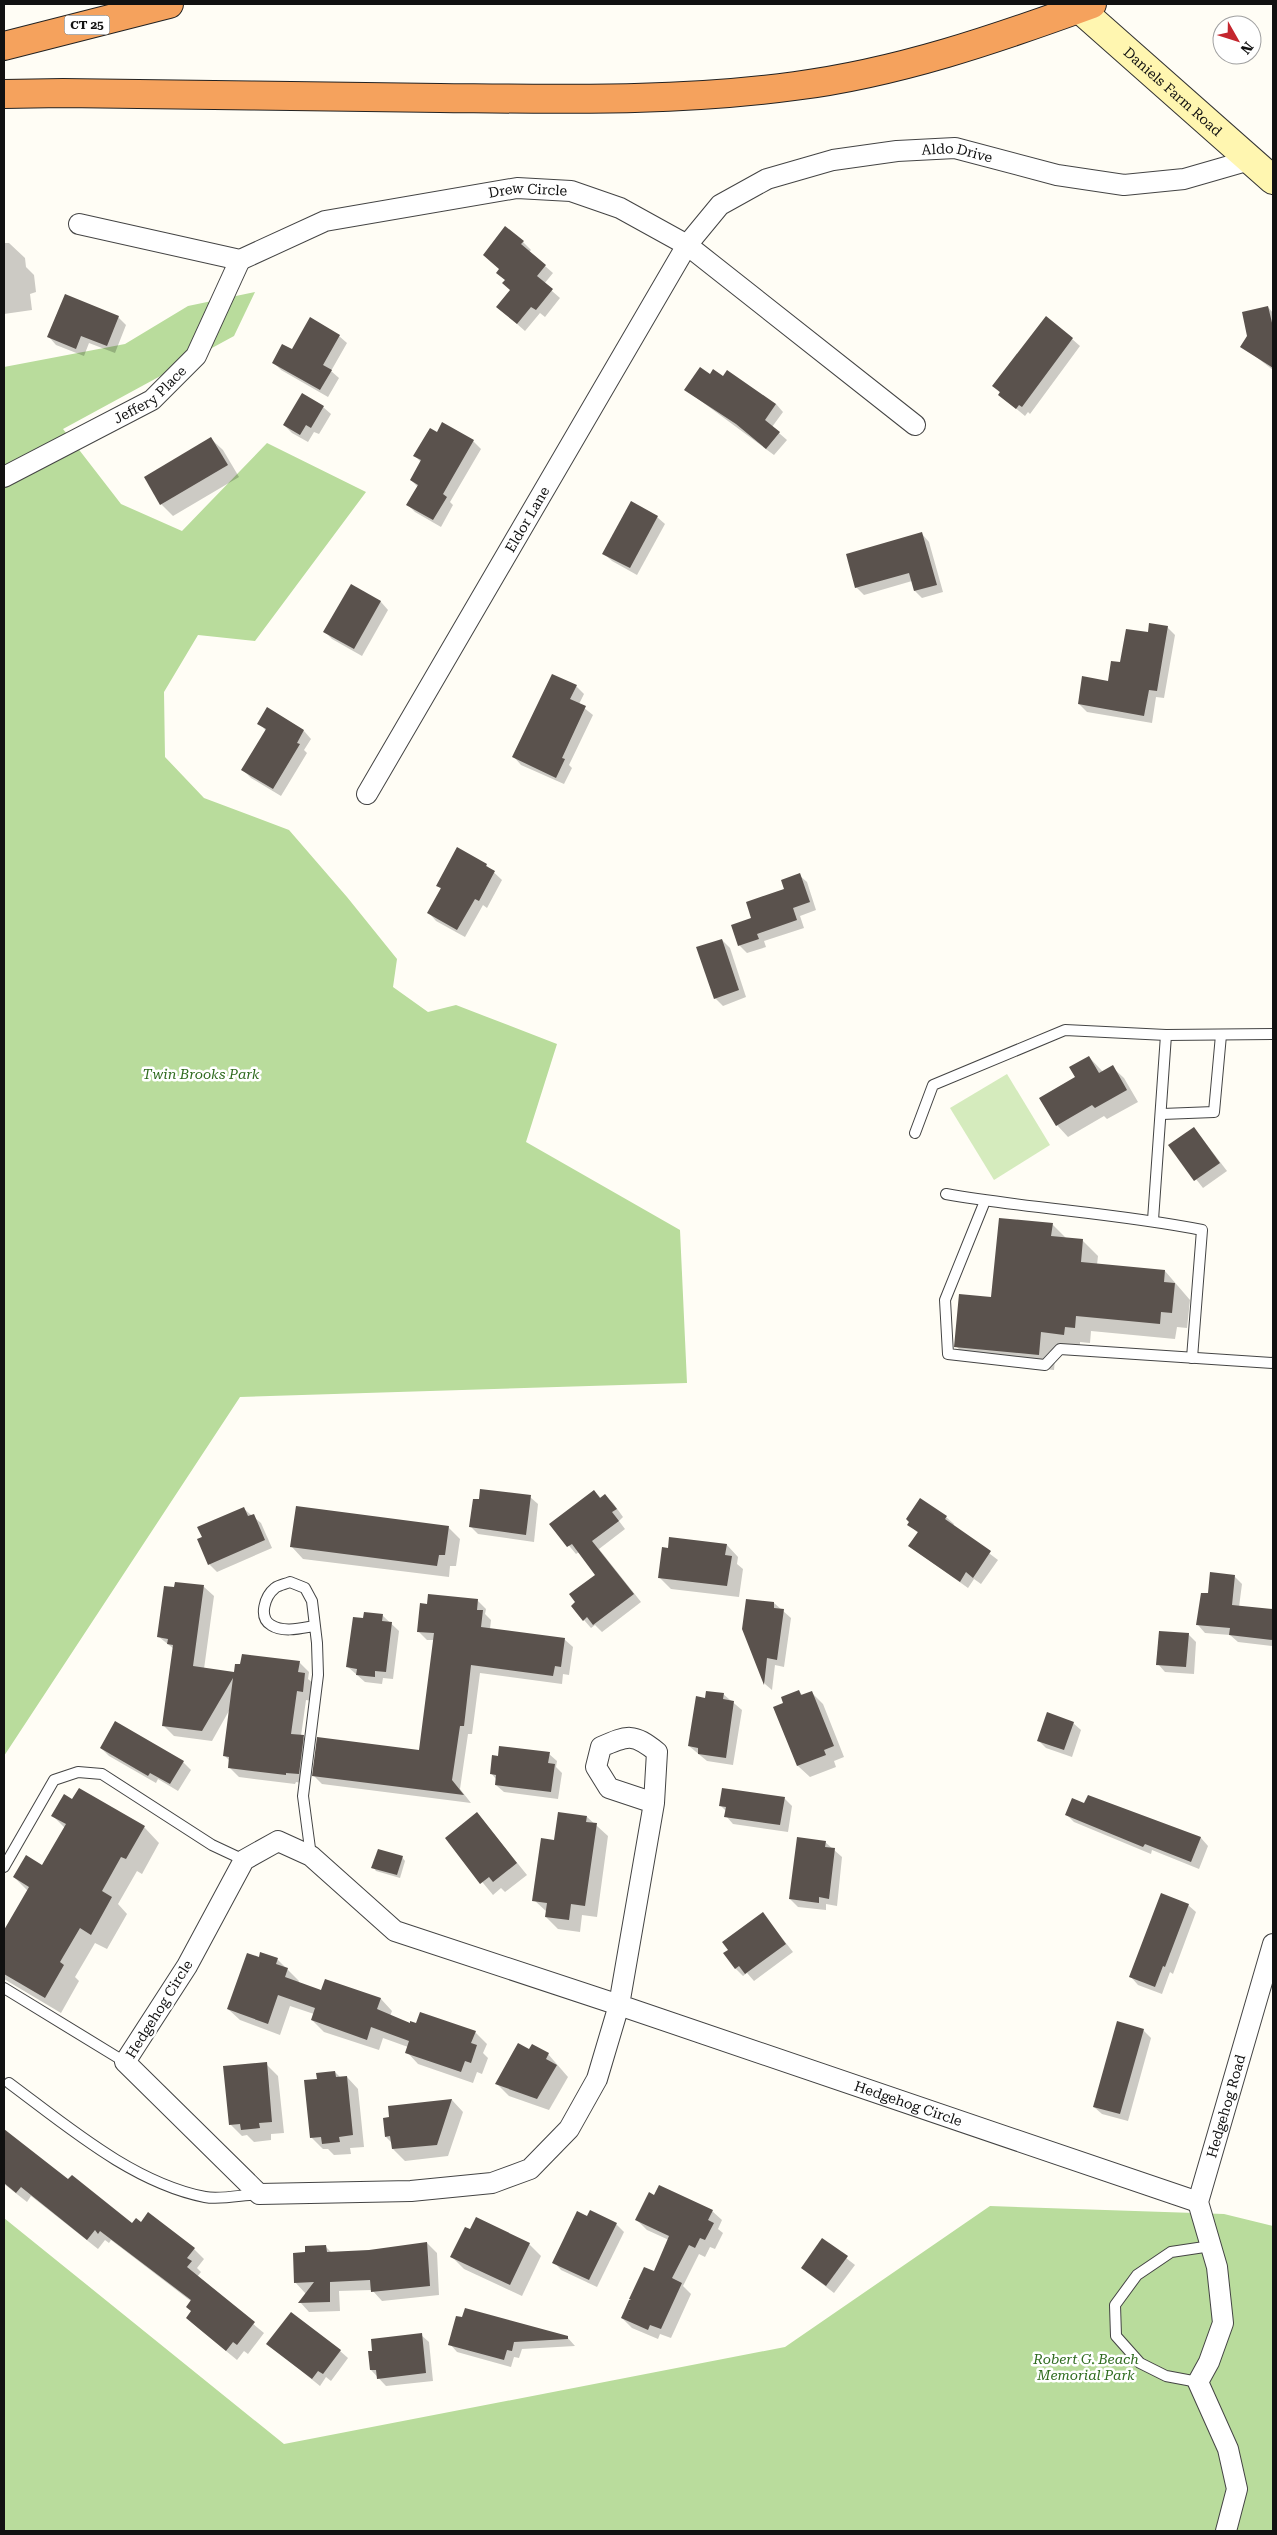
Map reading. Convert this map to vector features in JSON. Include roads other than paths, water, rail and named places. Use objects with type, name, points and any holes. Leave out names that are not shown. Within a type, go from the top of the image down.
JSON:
[{"type":"highway","name":"CT 25","points":[[4,46],[169,4]]},
{"type":"highway","points":[[4,94],[508,98],[652,96],[764,90],[832,80],[903,66],[980,42],[1082,5]]},
{"type":"main road","name":"Daniels Farm Road","points":[[1082,5],[1273,180]]},
{"type":"street","name":"Aldo Drive","points":[[687,245],[720,205],[767,179],[833,160],[897,151],[955,148],[1058,175],[1124,184],[1184,178],[1250,160]]},
{"type":"street","name":"Drew Circle","points":[[240,260],[325,221],[518,188],[571,190],[620,208],[687,245],[914,425]]},
{"type":"street","points":[[79,224],[240,260]]},
{"type":"street","name":"Eldor Lane","points":[[367,794],[687,245]]},
{"type":"street","name":"Jeffery Place","points":[[4,477],[152,400],[196,356],[240,260]]},
{"type":"street","points":[[259,2194],[410,2191],[492,2183],[530,2169],[569,2129],[597,2079],[619,2005],[654,1803]]},
{"type":"street","name":"Hedgehog Circle","points":[[259,2194],[125,2062],[187,1966],[244,1860],[278,1841],[310,1856],[395,1931],[619,2005],[1198,2202]]},
{"type":"street","name":"Hedgehog Road","points":[[1198,2202],[1273,1944]]},
{"type":"street","points":[[1198,2202],[1217,2268],[1223,2323],[1209,2362],[1198,2382],[1228,2449],[1238,2489],[1226,2531]]},
{"type":"lane","points":[[916,1133],[933,1085],[1065,1030],[1166,1035],[1273,1034]]},
{"type":"lane","points":[[1153,1220],[1162,1114],[1166,1035]]},
{"type":"lane","points":[[1162,1114],[1214,1112],[1220,1035]]},
{"type":"lane","points":[[946,1194],[985,1201],[1153,1220],[1202,1230],[1192,1358]]},
{"type":"lane","points":[[985,1201],[945,1300],[948,1354],[1045,1365],[1060,1349],[1273,1363]]},
{"type":"lane","points":[[310,1856],[303,1796],[318,1675],[312,1601],[305,1588],[290,1582],[275,1588],[264,1603],[264,1616],[271,1625],[283,1629],[314,1626]]},
{"type":"lane","points":[[4,1867],[54,1780],[78,1772],[102,1774],[212,1845],[244,1860]]},
{"type":"lane","points":[[4,1988],[125,2062]]},
{"type":"lane","points":[[9,2083],[88,2142],[162,2185],[207,2198],[259,2194]]},
{"type":"lane","points":[[1198,2382],[1166,2376],[1140,2363],[1116,2336],[1116,2305],[1137,2275],[1171,2252],[1210,2246]]},
{"type":"park label","name":"Twin Brooks Park","points":[[201,1074]]},
{"type":"park label","name":"Robert G. Beach Memorial Park","points":[[1086,2368]]}]
